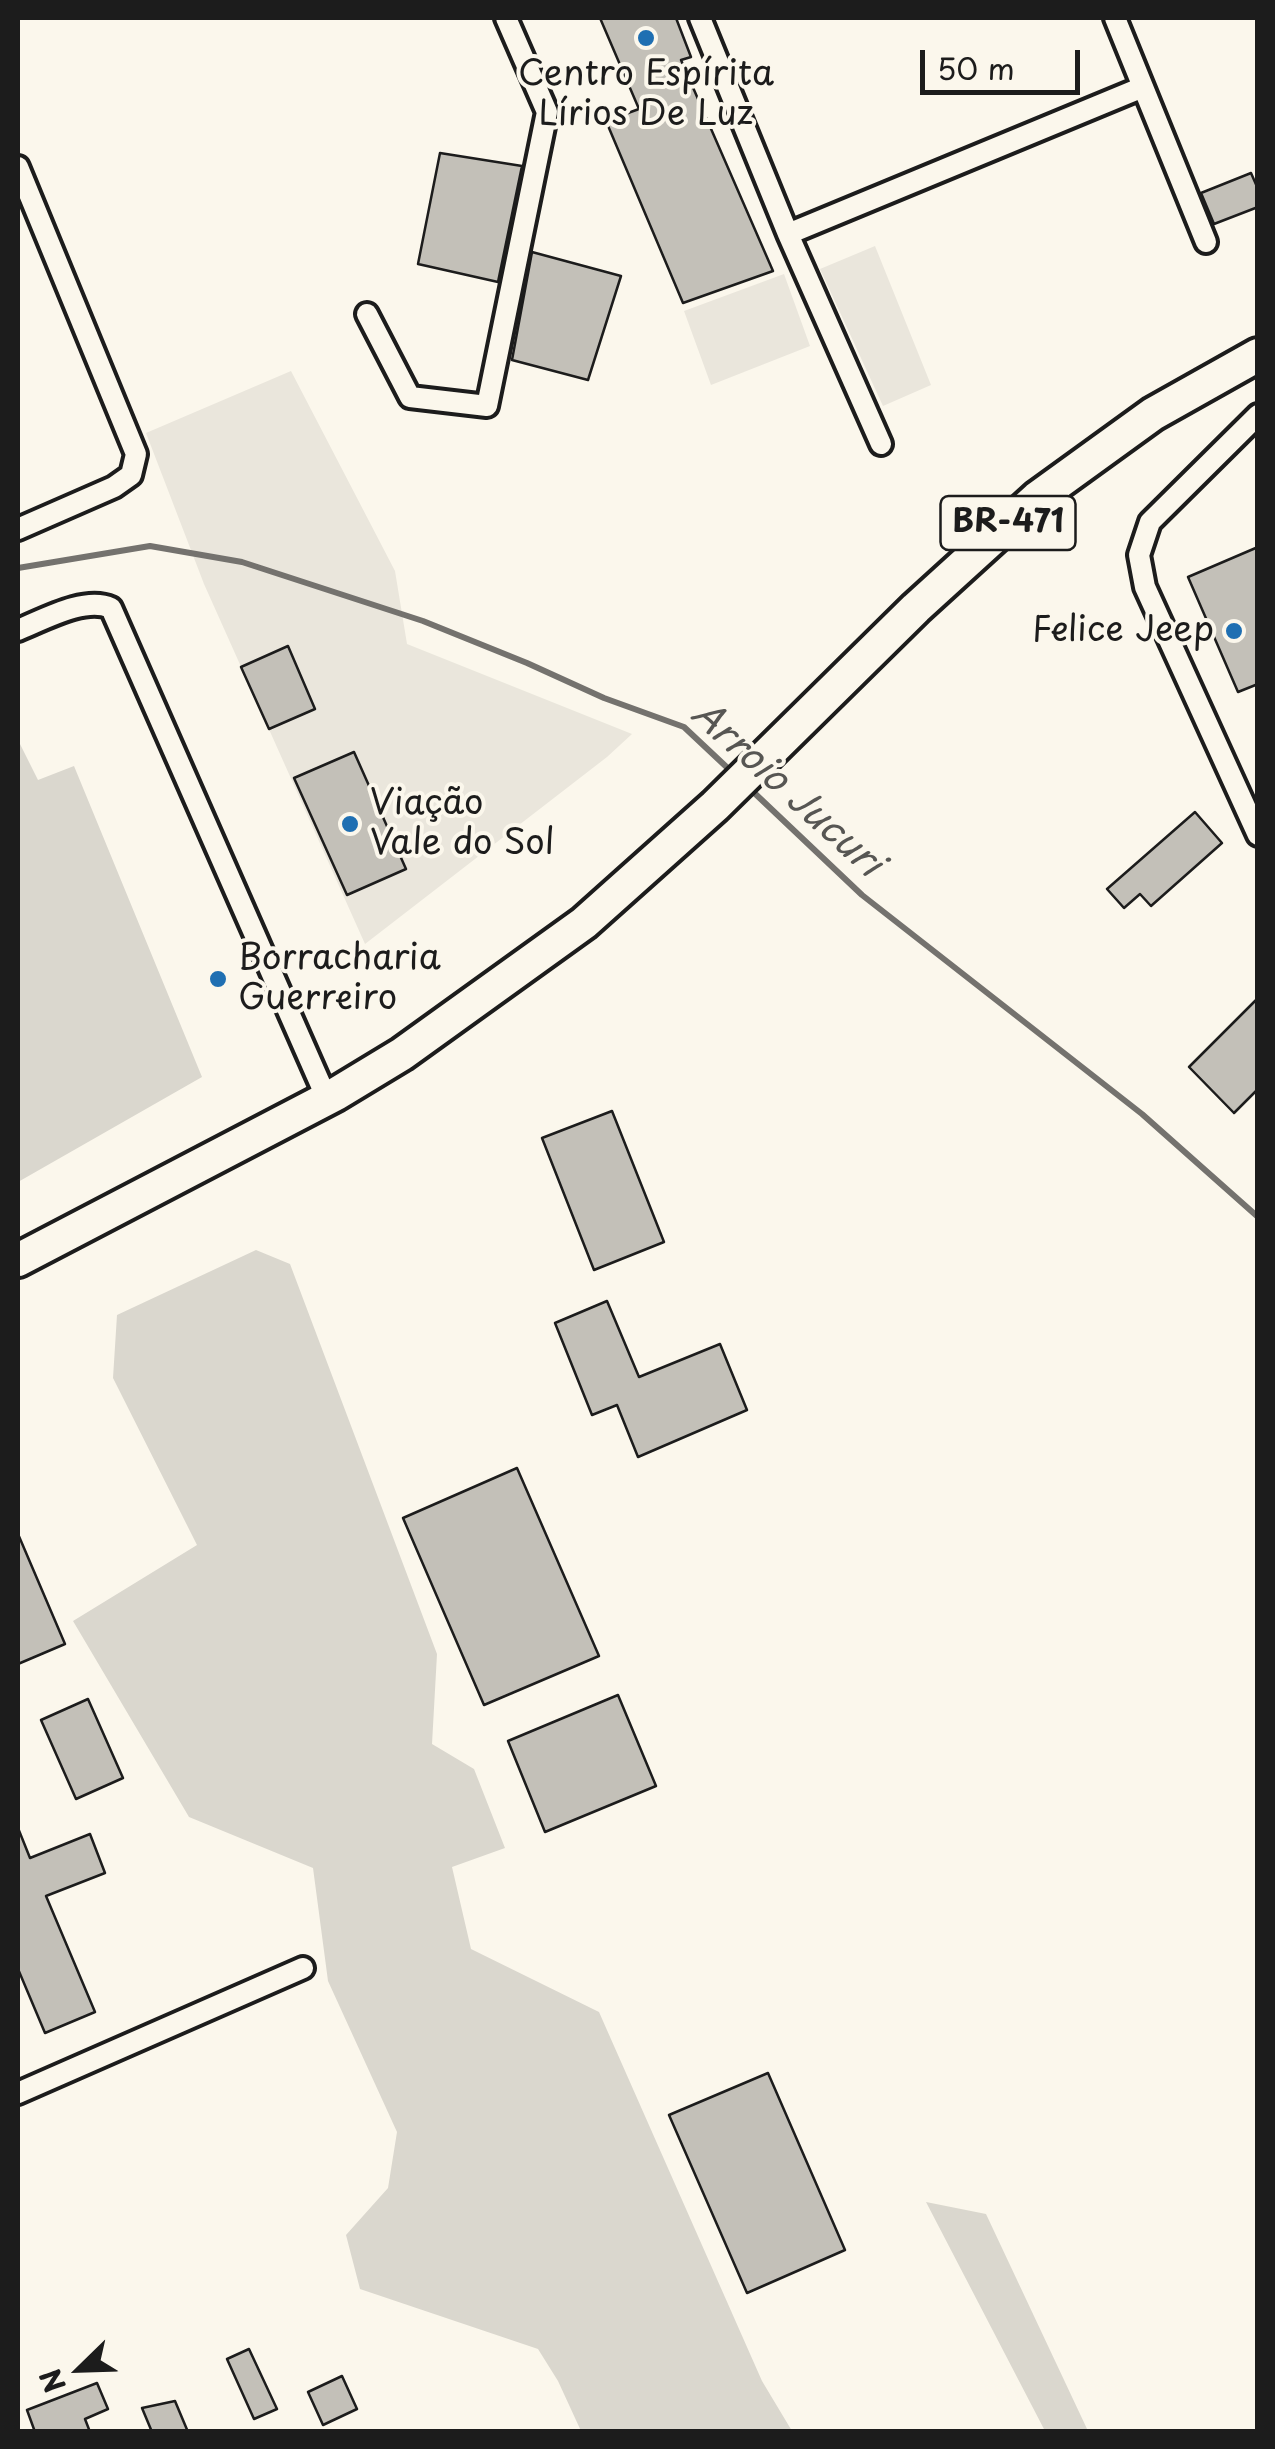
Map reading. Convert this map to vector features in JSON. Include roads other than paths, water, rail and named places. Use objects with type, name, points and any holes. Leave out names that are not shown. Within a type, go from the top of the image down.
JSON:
[{"type":"main road","name":"BR-471","points":[[18,1260],[327,1099],[402,1054],[584,923],[715,806],[977,550],[1037,498],[1153,414],[1258,354]]},
{"type":"street","points":[[368,314],[410,398],[487,406],[547,112],[506,18]]},
{"type":"street","points":[[700,18],[788,234],[882,444]]},
{"type":"street","points":[[1115,18],[1206,242]]},
{"type":"street","points":[[788,234],[1143,88]]},
{"type":"street","points":[[18,528],[114,488],[132,475],[136,454],[19,174]]},
{"type":"street","points":[[1258,414],[1150,522],[1139,556],[1146,587],[1258,835]]},
{"type":"street","points":[[18,630],[86,606],[101,604],[111,608],[327,1099]]},
{"type":"street","points":[[18,2093],[303,1968]]},
{"type":"waterway","name":"Arroio Jucuri","points":[[18,568],[150,546],[242,562],[423,621],[604,698],[684,727],[734,774]]},
{"type":"waterway","name":"Arroio Jucuri","points":[[747,786],[862,895],[1142,1114],[1258,1217]]},
{"type":"place","name":"Centro Espírita Lírios De Luz","points":[[646,38]]},
{"type":"place","name":"Felice Jeep","points":[[1234,631]]},
{"type":"place","name":"Viação Vale do Sol","points":[[350,824]]},
{"type":"place","name":"Borracharia Guerreiro","points":[[218,979]]}]
